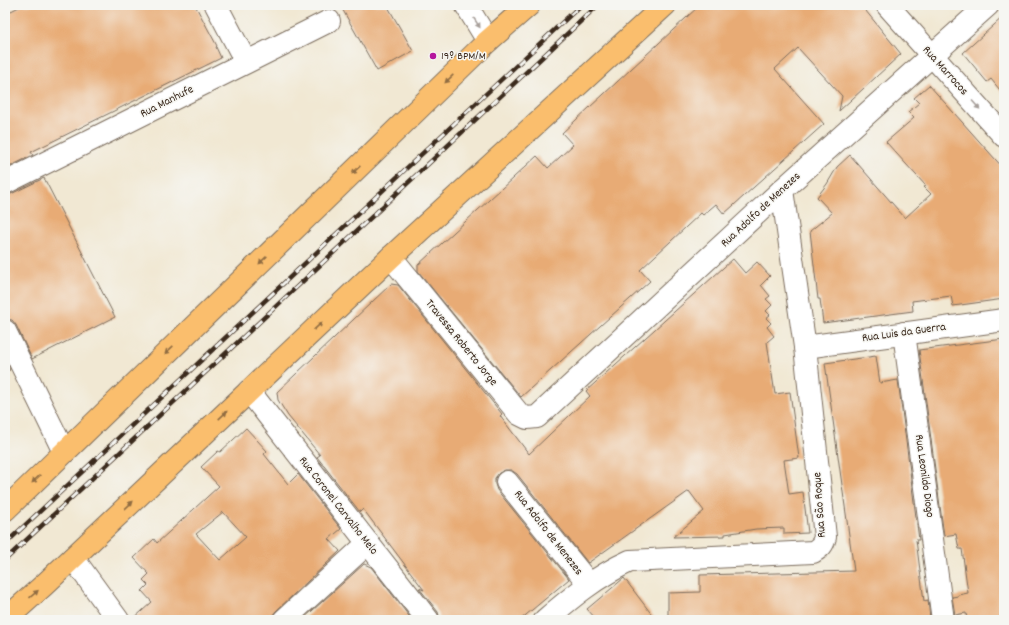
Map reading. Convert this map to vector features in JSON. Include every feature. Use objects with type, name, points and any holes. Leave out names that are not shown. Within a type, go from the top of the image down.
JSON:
[{"type":"main road","points":[[5,510],[488,41],[529,5]]},
{"type":"main road","points":[[5,620],[73,558],[390,257],[665,5]]},
{"type":"street","points":[[216,5],[246,62]]},
{"type":"street","points":[[466,5],[488,41]]},
{"type":"street","name":"Rua Marrocos","points":[[887,5],[1004,136]]},
{"type":"street","name":"Rua Adolfo de Menezes","points":[[537,417],[782,190],[988,5]]},
{"type":"street","name":"Rua Manhufe","points":[[5,183],[329,21]]},
{"type":"street","name":"Rua São Roque","points":[[545,620],[589,584],[612,569],[630,561],[813,552],[819,549],[823,543],[825,537],[805,346],[782,190]]},
{"type":"street","name":"Travessa Roberto Jorge","points":[[390,257],[519,414],[527,418],[537,417]]},
{"type":"street","name":"Rua Luis da Guerra","points":[[805,346],[1004,320]]},
{"type":"street","points":[[5,332],[64,452]]},
{"type":"street","name":"Rua Leonildo Diogo","points":[[904,333],[943,620]]},
{"type":"street","name":"Rua Coronel Carvalho Melo","points":[[249,391],[428,620]]},
{"type":"street","name":"Rua Adolfo de Menezes","points":[[507,482],[589,584]]},
{"type":"street","points":[[284,620],[368,543]]},
{"type":"street","points":[[73,558],[118,620]]},
{"type":"building","points":[[23,5],[195,5],[217,46],[216,47],[221,58],[31,152],[33,155],[5,169],[5,14]]},
{"type":"building","points":[[340,5],[387,5],[413,51],[377,71]]},
{"type":"building","points":[[700,5],[861,5],[901,54],[839,111],[842,96],[798,48],[775,69],[824,124],[724,214],[716,204],[703,215],[701,213],[640,270],[650,281],[521,397],[418,271],[418,265],[537,156],[548,168],[573,145],[562,133]]},
{"type":"building","points":[[1004,16],[1004,95],[991,79],[987,82],[963,53]]},
{"type":"building","points":[[929,85],[1004,169],[1004,299],[953,306],[951,296],[912,301],[913,311],[823,323],[820,299],[818,299],[810,231],[832,213],[817,197],[837,167],[850,155],[905,218],[931,194],[924,187],[926,186],[886,142],[914,118],[908,112],[919,103],[914,98]]},
{"type":"building","points":[[44,178],[115,317],[32,359],[16,325],[12,320],[5,319],[5,195],[11,194]]},
{"type":"building","points":[[733,259],[745,273],[757,262],[770,276],[761,285],[770,296],[766,299],[772,305],[766,311],[770,315],[766,318],[771,323],[767,327],[774,336],[767,342],[775,394],[790,392],[799,458],[784,460],[789,494],[803,492],[808,533],[784,534],[784,528],[756,529],[725,534],[725,536],[673,537],[704,511],[689,491],[588,563],[517,474],[511,470],[505,470],[499,473],[495,478],[497,490],[569,579],[520,620],[440,620],[438,612],[419,588],[424,590],[363,509],[360,512],[317,457],[320,455],[288,416],[278,400],[277,392],[391,284],[398,285],[502,414],[500,416],[529,454],[590,396],[586,391]]},
{"type":"building","points":[[1004,339],[1004,620],[967,620],[966,613],[955,615],[952,597],[968,593],[962,549],[959,549],[956,534],[944,536],[919,350]]},
{"type":"building","points":[[876,356],[880,383],[898,380],[919,540],[916,540],[924,601],[928,600],[930,618],[927,618],[927,620],[668,620],[668,593],[700,592],[700,575],[854,571],[825,363]]},
{"type":"building","points":[[5,360],[10,370],[5,372]]},
{"type":"building","points":[[246,428],[267,451],[264,454],[288,484],[298,474],[341,529],[329,539],[340,551],[276,611],[272,616],[272,620],[132,620],[152,602],[142,591],[148,585],[143,580],[149,574],[134,558],[154,539],[157,543],[219,486],[201,467],[218,451],[220,452]],"holes":[[[223,512],[246,537],[220,560],[196,534]]]},
{"type":"building","points":[[364,564],[371,567],[412,620],[302,620]]},
{"type":"building","points":[[624,578],[656,620],[597,620],[587,609]]},
{"type":"railway","points":[[5,544],[581,5]]},
{"type":"railway","points":[[5,560],[598,5]]},
{"type":"place","name":"19º BPM/M","points":[[433,56]]}]
